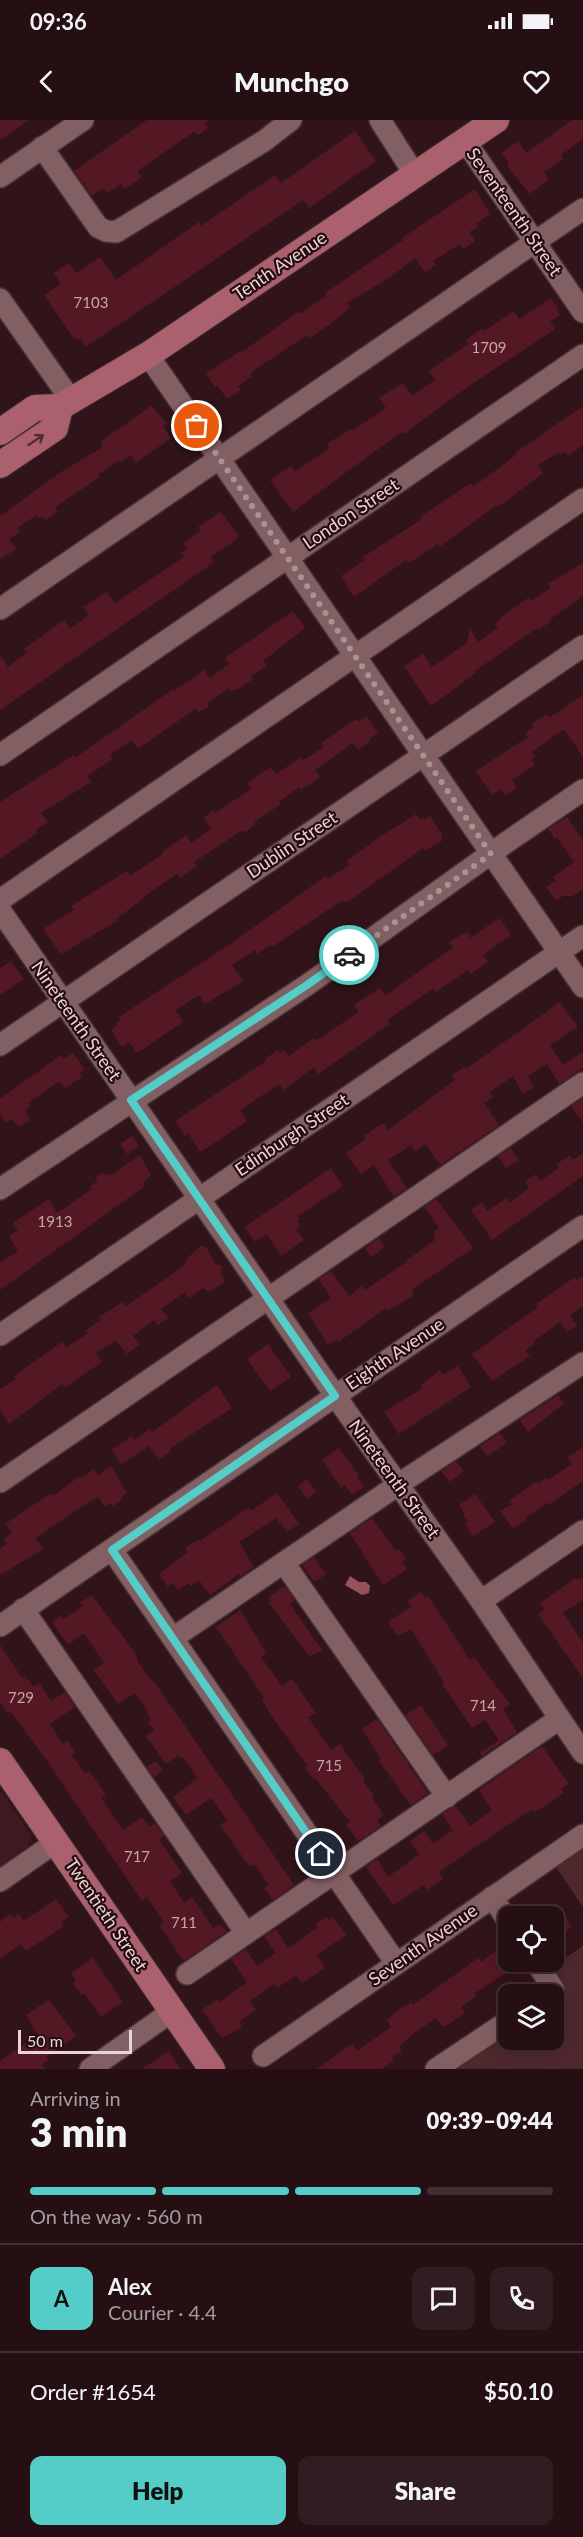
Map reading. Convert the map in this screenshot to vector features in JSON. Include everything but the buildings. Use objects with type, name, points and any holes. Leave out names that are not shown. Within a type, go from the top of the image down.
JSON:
[{"type":"main road","name":"Tenth Avenue","points":[[0,432],[35,408],[65,403],[148,355],[496,120]]},
{"type":"main road","points":[[0,465],[55,428],[65,403]]},
{"type":"main road","name":"Twentieth Street","points":[[0,1761],[212,2069]]},
{"type":"street","points":[[0,177],[83,120]]},
{"type":"street","points":[[42,147],[98,228],[116,232],[264,141],[291,120]]},
{"type":"street","points":[[380,120],[415,175]]},
{"type":"street","name":"Seventeenth Street","points":[[465,141],[583,312]]},
{"type":"street","points":[[0,609],[583,209]]},
{"type":"street","points":[[0,299],[65,403]]},
{"type":"street","points":[[148,355],[583,987]]},
{"type":"street","name":"London Street","points":[[0,755],[583,355]]},
{"type":"street","points":[[0,900],[583,499]]},
{"type":"street","name":"Dublin Street","points":[[0,1045],[583,646]]},
{"type":"street","points":[[0,1189],[307,985],[583,790]]},
{"type":"street","name":"Nineteenth Street","points":[[0,910],[335,1396],[481,1601],[583,1753]]},
{"type":"street","name":"Edinburgh Street","points":[[0,1335],[583,936]]},
{"type":"street","points":[[0,1482],[583,1083]]},
{"type":"street","name":"Eighth Avenue","points":[[0,1626],[583,1226]]},
{"type":"street","points":[[173,1638],[399,1484],[583,1363]]},
{"type":"street","points":[[481,1601],[583,1531]]},
{"type":"street","points":[[112,1550],[396,1963]]},
{"type":"street","points":[[284,1563],[447,1797]]},
{"type":"street","points":[[23,1610],[246,1934]]},
{"type":"street","points":[[187,1974],[559,1719]]},
{"type":"street","name":"Seventh Avenue","points":[[263,2056],[583,1835]]},
{"type":"street","points":[[0,1881],[57,1842]]},
{"type":"street","points":[[492,1897],[498,1906]]},
{"type":"street","points":[[90,2069],[171,2012]]},
{"type":"street","points":[[436,2069],[498,2028]]},
{"type":"shaded area","points":[[350,1576],[359,1582],[366,1582],[370,1586],[369,1593],[362,1595],[345,1585]]},
{"type":"shaded area","points":[[0,1790],[30,1833],[31,1839],[27,1847],[0,1867]]},
{"type":"shaded area","points":[[583,1835],[583,1907],[550,1858]]},
{"type":"shaded area","points":[[583,1946],[583,2069],[429,2069],[498,2023],[498,2050],[564,2050],[564,1984],[543,1984],[538,1976],[544,1972],[564,1972],[564,1959]]},
{"type":"way so far","points":[[197,426],[491,854],[349,955]]},
{"type":"route","points":[[321,1854],[112,1550],[335,1396],[131,1100],[349,955]]}]
